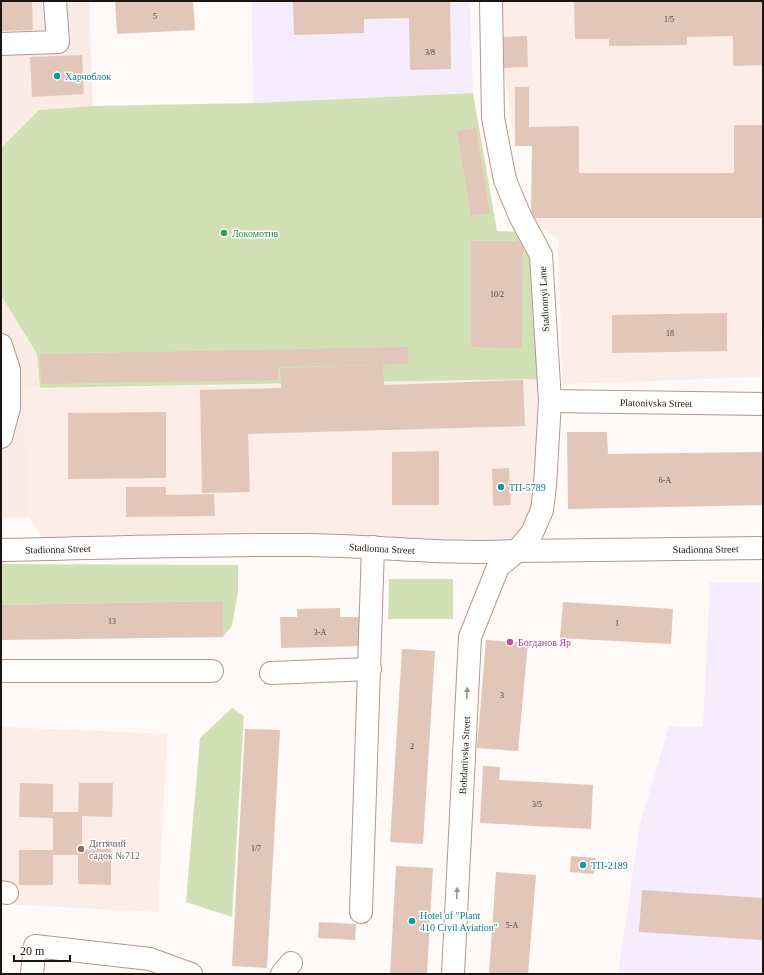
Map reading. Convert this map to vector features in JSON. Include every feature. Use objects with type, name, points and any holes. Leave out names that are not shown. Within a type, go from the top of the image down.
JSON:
[{"type":"street","points":[[1,44],[58,42],[55,1]]},
{"type":"street","name":"Stadionnyi Lane","points":[[491,1],[493,118],[505,180],[520,216],[541,255],[550,401],[546,486],[542,510],[532,533],[517,551]]},
{"type":"street","points":[[1,345],[10,370],[9,408],[1,437]]},
{"type":"street","name":"Platonivska Street","points":[[550,401],[763,404]]},
{"type":"street","name":"Stadionna Street","points":[[1,550],[249,545],[374,547],[480,553],[517,551],[763,548]]},
{"type":"street","points":[[361,912],[374,547]]},
{"type":"street","name":"Bohdanivska Street","points":[[452,974],[470,637],[498,567],[517,551]]},
{"type":"street","points":[[271,673],[370,668]]},
{"type":"street","points":[[1,671],[212,671]]},
{"type":"street","points":[[32,974],[35,946],[191,974]]},
{"type":"shaded area","points":[[1,1],[89,1],[93,106],[39,110],[1,148]]},
{"type":"shaded area","points":[[252,1],[470,1],[473,93],[253,103]]},
{"type":"shaded area","points":[[502,1],[763,1],[763,291],[760,377],[563,384],[558,240],[531,218],[532,146],[515,146],[504,68]]},
{"type":"shaded area","points":[[1,295],[37,354],[40,388],[25,389],[29,517],[1,518]]},
{"type":"shaded area","points":[[537,379],[540,491],[532,522],[515,541],[501,546],[45,541],[29,517],[25,389]]},
{"type":"shaded area","points":[[710,582],[763,582],[763,974],[618,974],[640,824],[669,726],[703,727]]},
{"type":"shaded area","name":"Дитячий садок №712","points":[[1,727],[167,734],[158,912],[1,904]]},
{"type":"green space","name":"Локомотив","points":[[473,93],[497,231],[523,232],[531,244],[537,379],[40,388],[37,354],[1,295],[1,148],[39,110],[93,106],[253,103]]},
{"type":"green space","points":[[1,564],[238,565],[238,592],[232,626],[223,637],[223,601],[1,605]]},
{"type":"green space","points":[[389,579],[453,579],[453,619],[388,619]]},
{"type":"green space","points":[[232,708],[244,716],[232,917],[186,902],[200,738]]},
{"type":"building","points":[[1,1],[32,1],[33,30],[1,31]]},
{"type":"building","points":[[115,1],[193,1],[195,30],[117,34]]},
{"type":"building","points":[[293,1],[450,1],[451,69],[410,70],[409,18],[364,19],[364,33],[294,35]]},
{"type":"building","points":[[574,1],[763,1],[763,65],[733,66],[733,36],[687,37],[687,45],[609,46],[609,39],[575,39]]},
{"type":"building","points":[[527,36],[528,67],[504,68],[503,37]]},
{"type":"building","name":"Харчоблок","points":[[82,55],[84,94],[32,97],[30,57]]},
{"type":"building","points":[[515,87],[529,87],[529,127],[579,126],[579,173],[734,173],[734,125],[763,125],[763,218],[531,218],[532,146],[515,146]]},
{"type":"building","points":[[476,128],[490,213],[471,216],[457,131]]},
{"type":"building","points":[[471,241],[523,241],[522,348],[471,347]]},
{"type":"building","points":[[727,313],[727,351],[612,353],[612,315]]},
{"type":"building","points":[[408,347],[408,364],[278,367],[278,380],[41,384],[40,354]]},
{"type":"building","points":[[383,365],[384,385],[523,380],[525,426],[248,434],[250,492],[202,493],[200,390],[281,388],[280,368]]},
{"type":"building","points":[[166,412],[166,478],[68,479],[68,413]]},
{"type":"building","points":[[567,432],[607,432],[608,454],[763,452],[763,505],[568,509]]},
{"type":"building","points":[[439,451],[439,505],[392,505],[392,452]]},
{"type":"building","name":"ТП-5789","points":[[509,468],[511,505],[493,506],[492,469]]},
{"type":"building","points":[[126,487],[166,487],[166,495],[214,494],[215,516],[126,517]]},
{"type":"building","points":[[223,601],[223,637],[1,640],[1,605]]},
{"type":"building","points":[[563,602],[673,609],[671,644],[560,638]]},
{"type":"building","points":[[340,608],[340,617],[359,617],[360,646],[281,648],[280,617],[297,617],[297,609]]},
{"type":"building","points":[[486,640],[528,643],[518,751],[477,748]]},
{"type":"building","points":[[402,649],[435,651],[423,844],[390,842]]},
{"type":"building","points":[[245,729],[280,730],[267,968],[232,966]]},
{"type":"building","points":[[483,766],[500,767],[499,780],[593,785],[591,829],[480,823]]},
{"type":"building","points":[[20,783],[53,784],[53,812],[78,812],[79,783],[113,783],[112,817],[82,816],[82,849],[111,849],[111,885],[78,884],[78,855],[53,855],[53,885],[19,885],[19,850],[53,850],[53,818],[19,817]]},
{"type":"building","name":"ТП-2189","points":[[571,856],[596,858],[594,874],[570,872]]},
{"type":"building","name":"Hotel of \"Plant 410 Civil Aviation\"","points":[[396,866],[433,868],[427,974],[390,974]]},
{"type":"building","points":[[496,872],[536,875],[528,974],[489,974]]},
{"type":"building","points":[[642,890],[763,898],[763,940],[639,932]]},
{"type":"building","points":[[319,922],[356,924],[355,940],[318,938]]},
{"type":"place","name":"Харчоблок","points":[[57,76]]},
{"type":"place","name":"Локомотив","points":[[224,233]]},
{"type":"place","name":"ТП-5789","points":[[501,487]]},
{"type":"place","name":"Богданов Яр","points":[[510,642]]},
{"type":"place","name":"Дитячий садок №712","points":[[81,849]]},
{"type":"place","name":"ТП-2189","points":[[583,865]]},
{"type":"place","name":"Hotel of \"Plant 410 Civil Aviation\"","points":[[412,921]]}]
